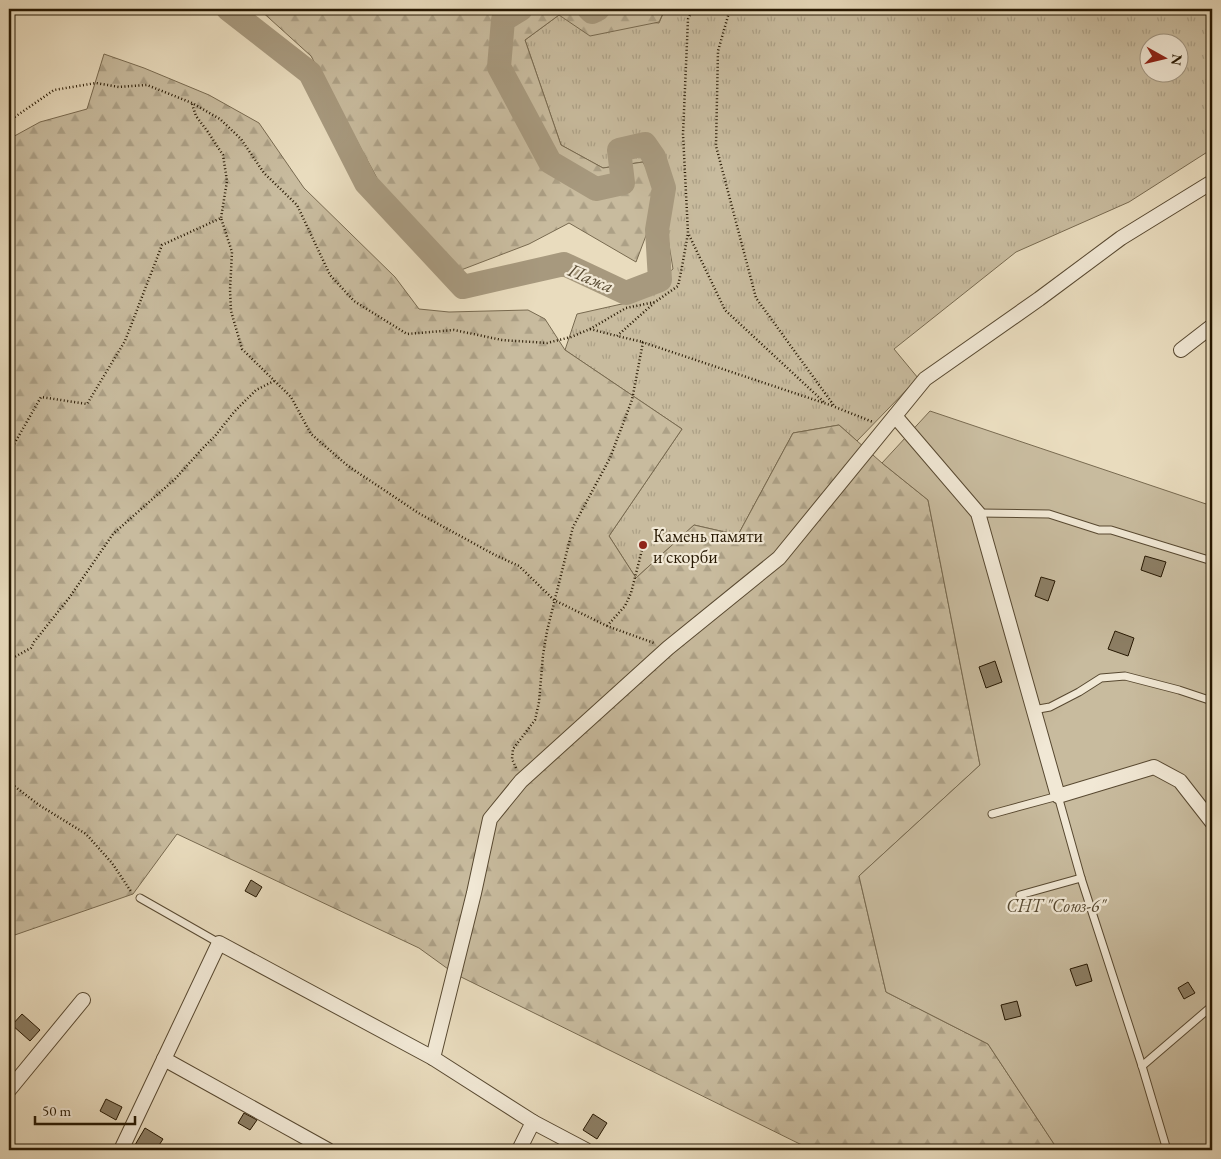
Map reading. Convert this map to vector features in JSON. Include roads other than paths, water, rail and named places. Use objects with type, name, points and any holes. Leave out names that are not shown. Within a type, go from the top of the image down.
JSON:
[{"type":"street","points":[[433,1058],[474,893],[490,819],[521,781],[668,648],[779,558],[925,379],[1039,299],[1121,238],[1212,182]]},
{"type":"street","points":[[1181,350],[1212,326]]},
{"type":"street","points":[[895,416],[978,513],[1058,796],[1154,766],[1180,781],[1212,822]]},
{"type":"street","points":[[121,1150],[219,943],[433,1058],[534,1122],[586,1150]]},
{"type":"street","points":[[9,1090],[84,1000]]},
{"type":"street","points":[[164,1059],[328,1150]]},
{"type":"street","points":[[519,1150],[534,1122]]},
{"type":"lane","points":[[978,513],[1048,514],[1099,530],[1111,530],[1212,561]]},
{"type":"lane","points":[[1033,710],[1050,707],[1101,678],[1125,676],[1212,701]]},
{"type":"lane","points":[[992,814],[1058,796],[1081,878],[1167,1150]]},
{"type":"lane","points":[[1020,895],[1081,878]]},
{"type":"lane","points":[[137,896],[219,943]]},
{"type":"lane","points":[[1142,1066],[1212,1006]]},
{"type":"waterway","name":"Пажа","points":[[228,9],[310,73],[366,183],[463,287],[564,264],[626,293],[660,280],[657,230],[664,188],[654,157],[645,144],[619,150],[623,183],[596,189],[550,162],[499,67],[503,20],[521,9]]},
{"type":"waterway","name":"Пажа","points":[[589,9],[592,12],[598,9]]},
{"type":"place","name":"Камень памяти и скорби","points":[[643,545]]},
{"type":"park label","name":"СНТ \"Союз-6\"","points":[[1056,905]]}]
